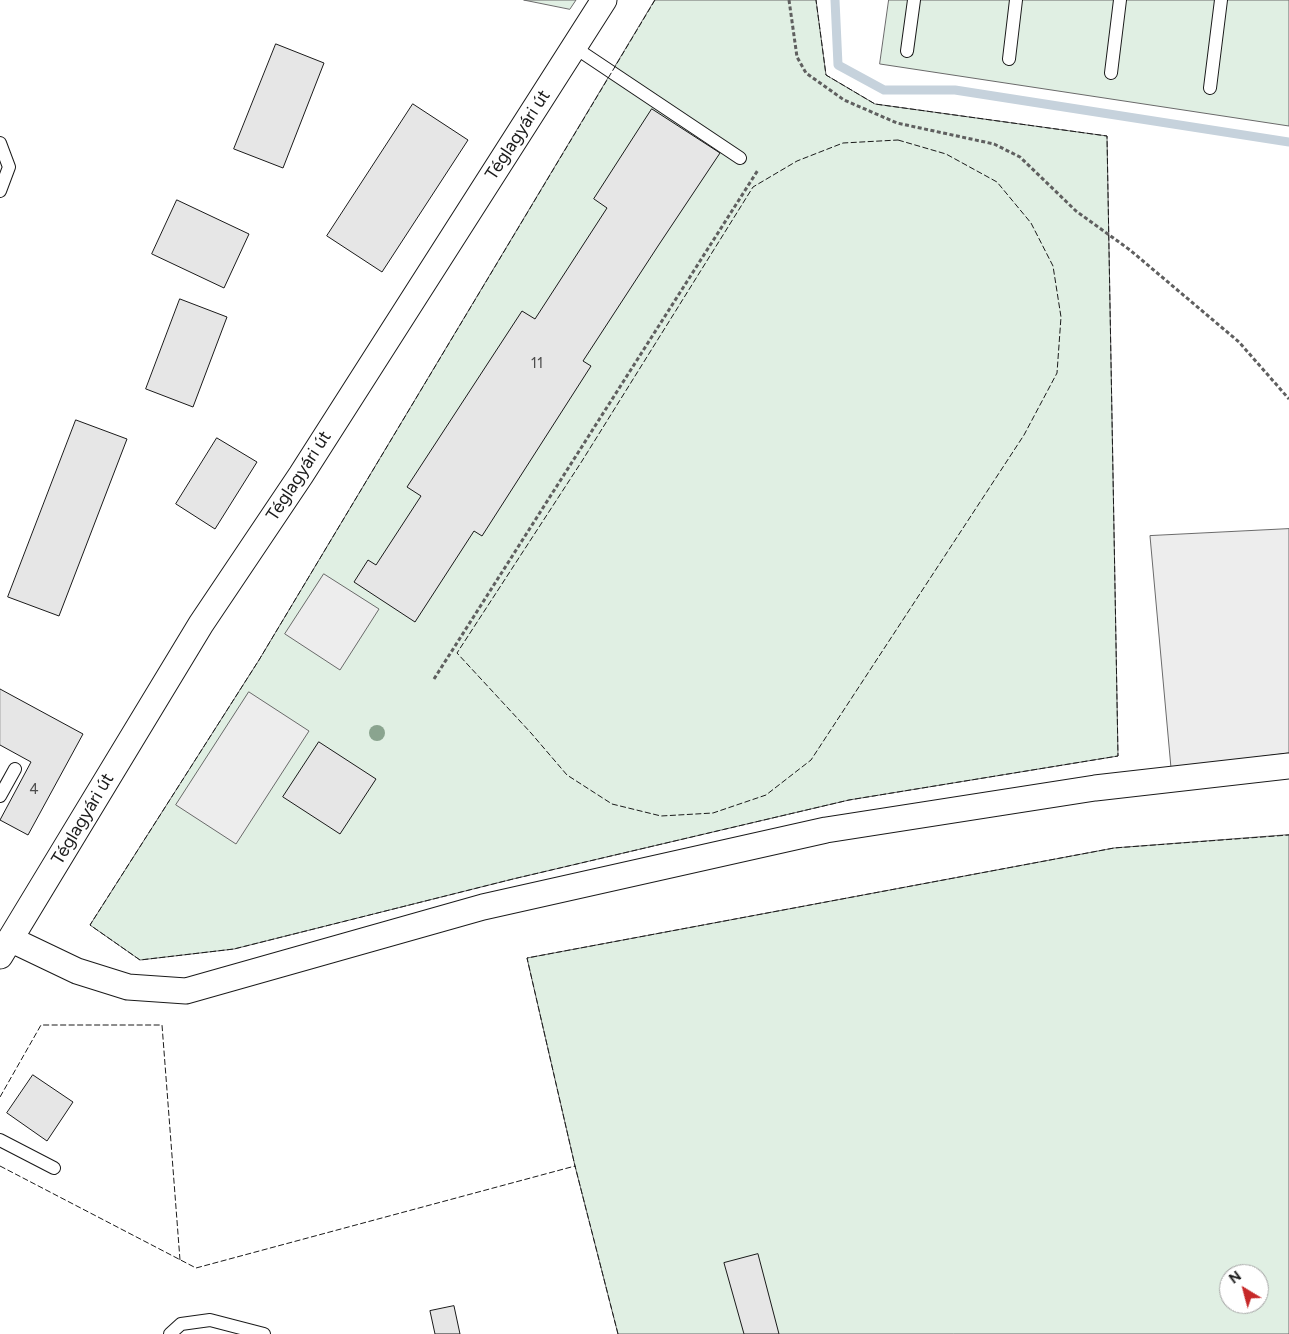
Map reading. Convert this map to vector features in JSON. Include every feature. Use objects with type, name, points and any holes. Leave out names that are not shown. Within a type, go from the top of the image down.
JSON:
[{"type":"street","name":"Téglagyári út","points":[[5,947],[201,624],[301,474],[604,0]]},
{"type":"street","points":[[5,947],[128,987],[186,991],[483,907],[826,830],[1094,788],[1289,766]]},
{"type":"lane","points":[[907,51],[914,0]]},
{"type":"lane","points":[[1009,59],[1016,0]]},
{"type":"lane","points":[[1111,73],[1120,0]]},
{"type":"lane","points":[[1210,88],[1220,0]]},
{"type":"lane","points":[[574,47],[740,158]]},
{"type":"lane","points":[[0,143],[9,167],[0,191]]},
{"type":"lane","points":[[0,796],[14,769]]},
{"type":"lane","points":[[0,1140],[54,1168]]},
{"type":"lane","points":[[170,1334],[181,1324],[210,1320],[264,1334]]},
{"type":"path","points":[[789,0],[797,57],[806,73],[844,100],[896,123],[994,144],[1020,157],[1076,211],[1130,250],[1238,342],[1289,399]]},
{"type":"path","points":[[434,679],[758,170],[740,158]]},
{"type":"green space","points":[[524,0],[576,0],[570,9]]},
{"type":"green space","points":[[655,0],[816,0],[826,75],[875,104],[1107,136],[1118,756],[849,800],[513,879],[234,949],[140,960],[90,925],[259,660]]},
{"type":"green space","points":[[889,0],[1289,0],[1289,126],[880,64]]},
{"type":"green space","points":[[1289,835],[1289,1334],[618,1334],[575,1166],[527,958],[1114,848]]},
{"type":"shaded area","points":[[1289,529],[1289,753],[1171,768],[1150,536]]},
{"type":"shaded area","points":[[324,574],[379,609],[340,670],[285,634]]},
{"type":"shaded area","points":[[249,692],[309,731],[236,844],[176,805]]},
{"type":"building","points":[[276,44],[324,63],[283,168],[234,149]]},
{"type":"building","points":[[413,104],[468,140],[382,272],[327,236]]},
{"type":"building","points":[[652,109],[720,153],[583,361],[591,366],[482,536],[474,531],[415,622],[354,582],[368,560],[376,565],[421,496],[407,487],[522,311],[535,319],[607,208],[594,199]]},
{"type":"building","points":[[177,200],[249,234],[224,288],[152,254]]},
{"type":"building","points":[[180,299],[227,317],[193,407],[146,389]]},
{"type":"building","points":[[76,420],[127,439],[59,616],[8,597]]},
{"type":"building","points":[[217,438],[257,462],[215,529],[176,504]]},
{"type":"building","points":[[0,689],[83,734],[28,835],[0,820],[31,762],[0,745]]},
{"type":"building","points":[[319,742],[376,779],[340,834],[283,797]]},
{"type":"building","points":[[33,1075],[73,1102],[47,1141],[7,1113]]},
{"type":"building","points":[[758,1254],[779,1334],[744,1334],[724,1263]]},
{"type":"building","points":[[454,1306],[460,1334],[435,1334],[430,1311]]},
{"type":"waterway","points":[[835,0],[838,65],[884,90],[955,90],[1289,142]]},
{"type":"fence","points":[[655,0],[259,660],[90,925],[140,960],[234,949],[513,879],[849,800],[1118,756],[1107,136],[875,104],[826,75],[816,0]]},
{"type":"fence","points":[[898,140],[946,154],[997,182],[1031,223],[1053,266],[1061,317],[1057,373],[1024,435],[811,760],[766,795],[713,813],[661,816],[612,804],[567,775],[457,653],[582,461],[753,187],[797,161],[843,143],[898,140]]},
{"type":"fence","points":[[618,1334],[575,1166],[527,958],[1114,848],[1289,835]]},
{"type":"fence","points":[[0,1097],[41,1025],[162,1025],[180,1260]]},
{"type":"fence","points":[[0,1166],[196,1268],[575,1167]]}]
